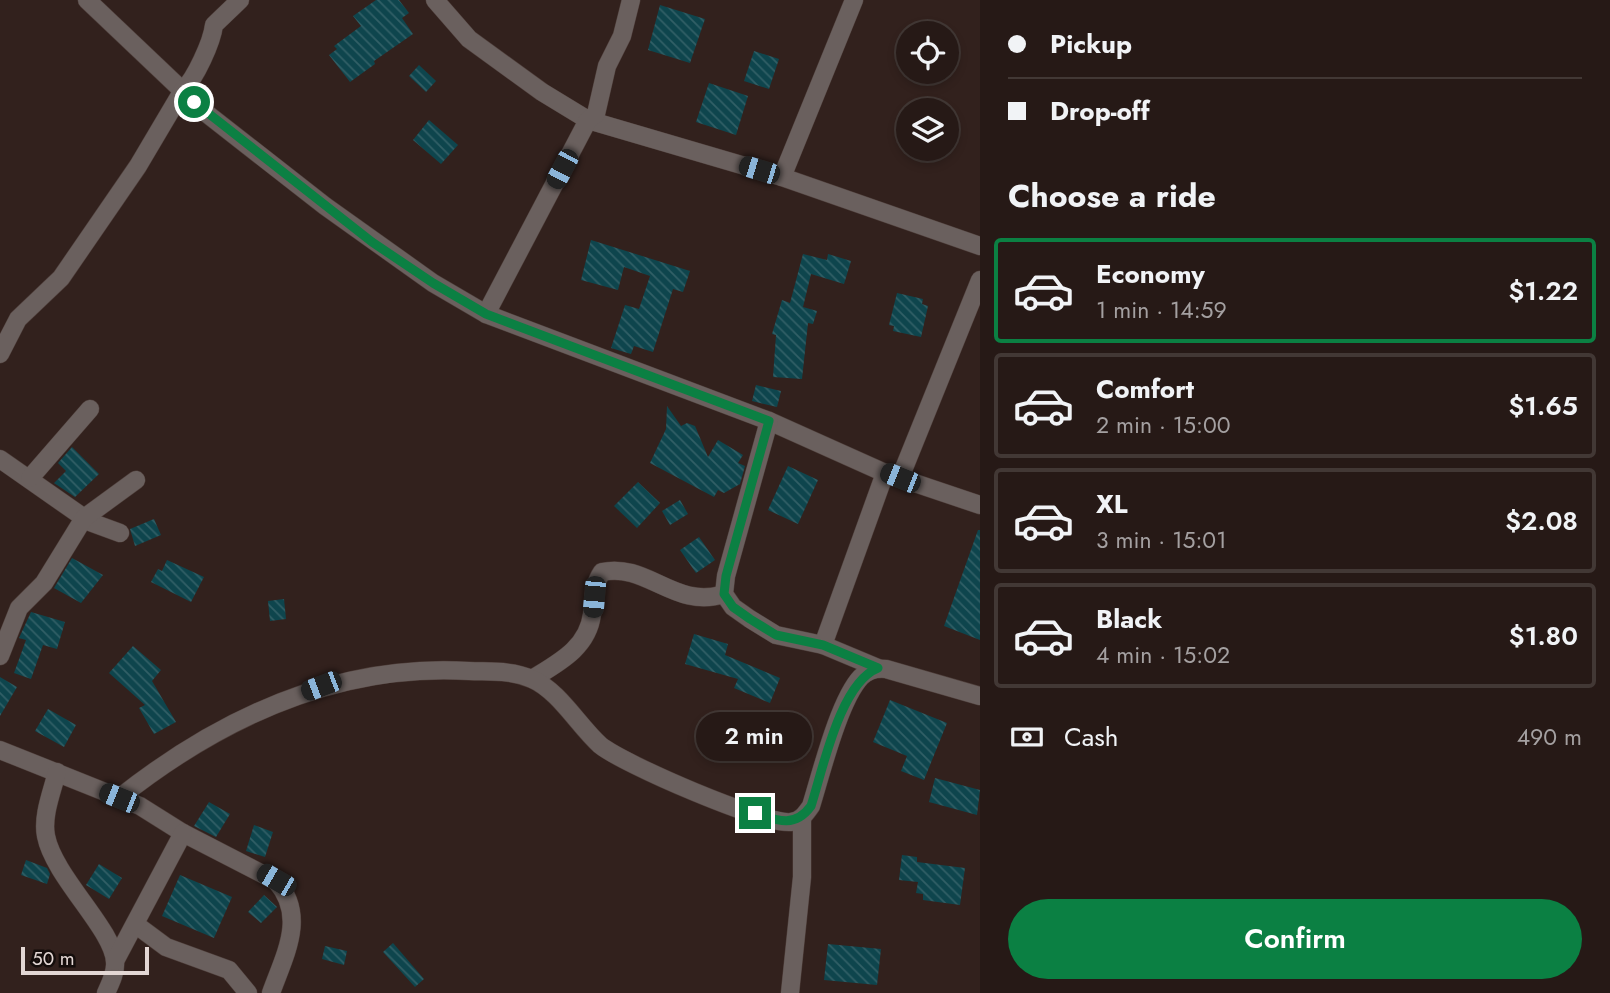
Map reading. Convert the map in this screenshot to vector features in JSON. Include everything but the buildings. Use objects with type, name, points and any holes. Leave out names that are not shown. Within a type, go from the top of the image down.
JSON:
[{"type":"street","points":[[87,0],[206,113],[372,242],[486,314],[769,421],[892,476],[980,505]]},
{"type":"street","points":[[0,354],[18,319],[61,278],[138,166],[183,90],[192,81],[213,36],[214,25],[240,0]]},
{"type":"street","points":[[435,0],[469,38],[542,92],[588,120],[782,177],[980,246]]},
{"type":"street","points":[[486,314],[588,120],[596,114],[607,66],[622,36],[631,0]]},
{"type":"street","points":[[782,177],[854,0]]},
{"type":"street","points":[[823,645],[892,476],[980,280]]},
{"type":"street","points":[[30,478],[90,409]]},
{"type":"street","points":[[769,421],[726,576],[724,594],[733,607],[776,635],[823,645],[878,668],[907,673],[980,696]]},
{"type":"street","points":[[0,459],[84,518],[120,533]]},
{"type":"street","points":[[0,656],[19,608],[44,583],[84,518],[136,480]]},
{"type":"street","points":[[532,679],[564,659],[581,643],[592,618],[596,581],[602,572],[628,572],[677,594],[696,598],[708,599],[724,594]]},
{"type":"street","points":[[119,798],[180,753],[237,722],[321,686],[351,678],[434,668],[506,672],[532,679],[602,746],[629,764],[682,787],[773,819],[791,822],[802,818],[811,806],[849,697],[861,677],[878,668]]},
{"type":"street","points":[[0,750],[140,806],[183,833],[276,880],[285,891],[294,924],[271,993]]},
{"type":"street","points":[[57,772],[45,826],[46,838],[67,882],[98,927],[116,961]]},
{"type":"street","points":[[790,993],[802,877],[802,818]]},
{"type":"street","points":[[106,993],[116,961],[183,833]]},
{"type":"street","points":[[135,924],[166,947],[229,970],[248,993]]},
{"type":"route","points":[[194,102],[372,242],[486,314],[769,421],[726,576],[724,594],[733,607],[776,635],[823,645],[878,668],[861,677],[849,697],[811,806],[802,818],[791,822],[755,813]]}]
